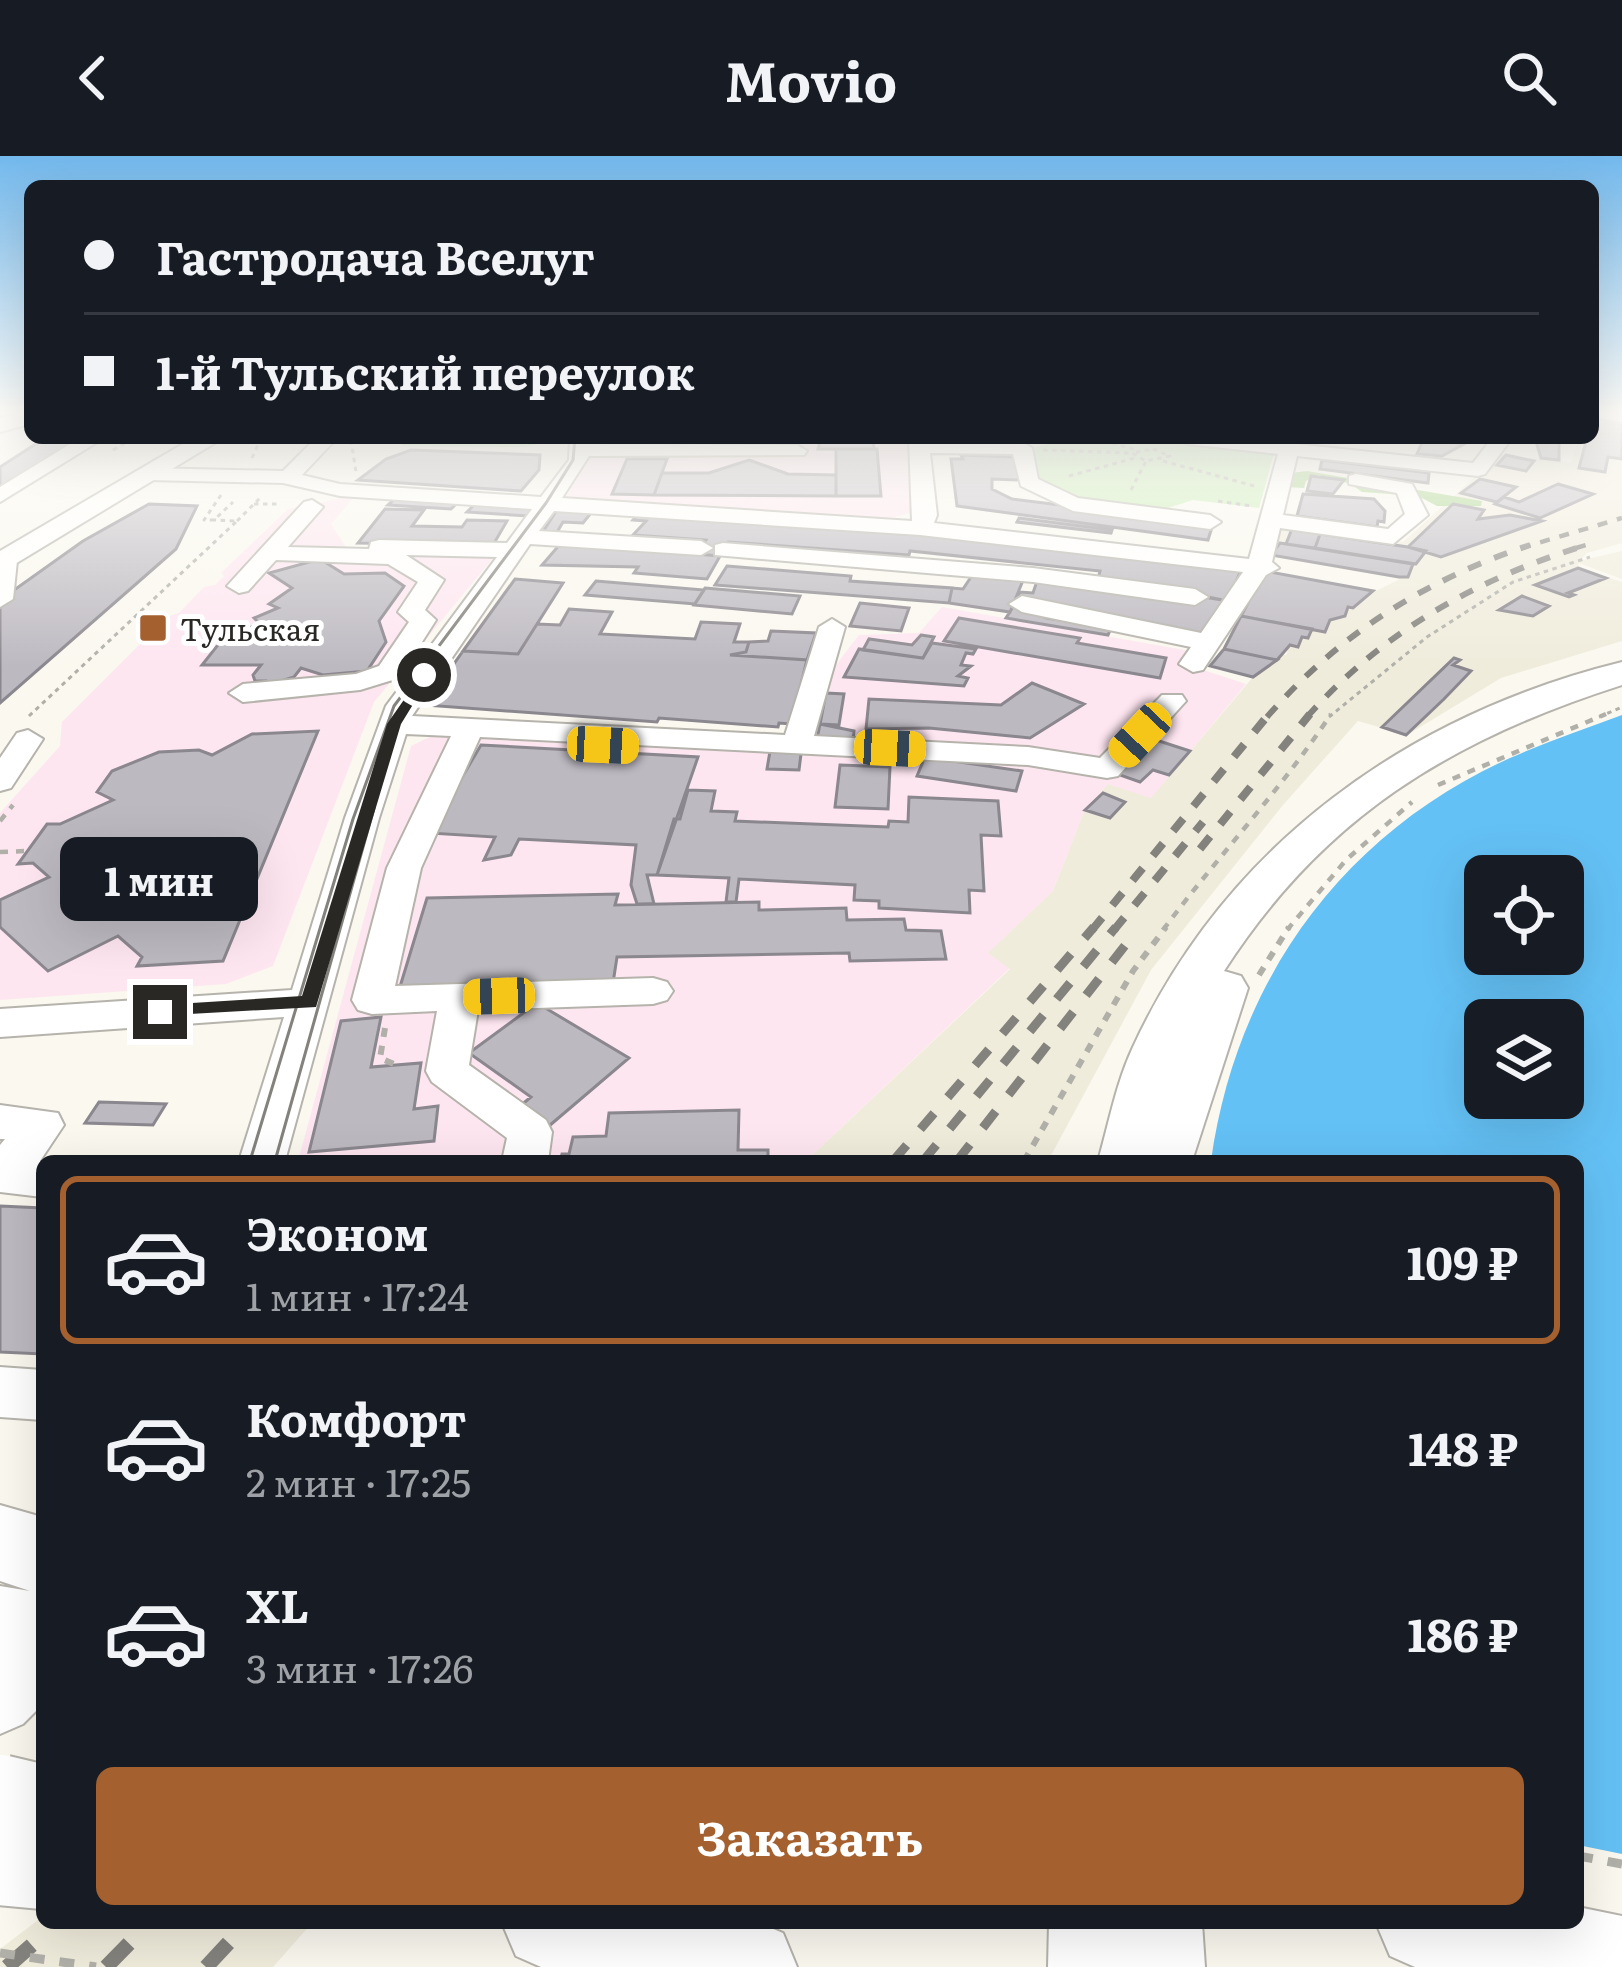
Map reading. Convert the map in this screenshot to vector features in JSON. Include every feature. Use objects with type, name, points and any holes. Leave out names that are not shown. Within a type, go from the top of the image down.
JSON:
[{"type":"main road","points":[[2,554],[88,498]]},
{"type":"main road","points":[[2,554],[105,498]]},
{"type":"main road","points":[[1129,1155],[1159,1049],[1202,962],[1266,874],[1334,809],[1432,746],[1527,702],[1622,673]]},
{"type":"main road","points":[[1165,1155],[1216,1003],[1274,910],[1328,849],[1402,788],[1452,760],[1552,712],[1622,688]]},
{"type":"main road","points":[[0,1543],[36,1554]]},
{"type":"main road","points":[[0,1626],[36,1632]]},
{"type":"main road","points":[[0,1798],[36,1807]]},
{"type":"main road","points":[[0,1862],[36,1865]]},
{"type":"main road","points":[[576,1929],[748,1967]]},
{"type":"main road","points":[[1096,1929],[1096,1967]]},
{"type":"main road","points":[[1156,1929],[1157,1967]]},
{"type":"main road","points":[[1452,1929],[1622,1964]]},
{"type":"street","points":[[238,586],[318,498]]},
{"type":"street","points":[[364,519],[389,498]]},
{"type":"street","points":[[408,498],[532,527]]},
{"type":"street","points":[[264,1155],[310,1002],[408,724],[401,706],[553,498]]},
{"type":"street","points":[[920,528],[926,515],[925,498]]},
{"type":"street","points":[[1060,498],[1073,504],[1210,522]]},
{"type":"street","points":[[1027,590],[1200,653],[1263,567],[1263,534],[1275,498]]},
{"type":"street","points":[[1263,534],[1393,537],[1417,515],[1409,498]]},
{"type":"street","points":[[428,517],[1027,590],[1195,597]]},
{"type":"street","points":[[355,545],[532,527],[920,528],[1263,567]]},
{"type":"street","points":[[243,693],[361,682],[389,672],[423,620],[411,612],[439,570],[393,557],[269,553]]},
{"type":"street","points":[[0,599],[2,554]]},
{"type":"street","points":[[797,744],[832,627]]},
{"type":"street","points":[[408,724],[762,755],[797,744],[1028,756],[1107,770],[1172,700]]},
{"type":"street","points":[[408,724],[465,738],[724,754]]},
{"type":"street","points":[[0,781],[22,734]]},
{"type":"street","points":[[465,738],[404,868],[372,1000],[653,991]]},
{"type":"street","points":[[460,998],[447,1071],[530,1132],[526,1155]]},
{"type":"street","points":[[0,1023],[310,1002]]},
{"type":"street","points":[[0,1123],[42,1125],[12,1163],[10,1177],[36,1179]]},
{"type":"street","points":[[0,1392],[36,1395]]},
{"type":"street","points":[[0,1702],[36,1666]]},
{"type":"street","points":[[0,1842],[36,1804]]},
{"type":"path","points":[[219,498],[204,520],[237,521]]},
{"type":"path","points":[[1263,534],[1271,498]]},
{"type":"path","points":[[214,520],[233,502]]},
{"type":"path","points":[[22,734],[254,504]]},
{"type":"path","points":[[1027,1155],[1133,971],[1229,842],[1292,772],[1334,710],[1427,637],[1513,582],[1589,557]]},
{"type":"path","points":[[1429,790],[1622,707]]},
{"type":"path","points":[[1257,978],[1319,886],[1368,836],[1413,801]]},
{"type":"path","points":[[0,852],[27,851]]},
{"type":"path","points":[[1584,1857],[1622,1864]]},
{"type":"path","points":[[0,1953],[96,1967]]},
{"type":"shaded area","points":[[354,498],[331,524],[347,549],[498,552],[374,702],[273,966],[226,984],[0,1000],[0,813],[60,746],[62,722],[167,617],[179,613],[204,587],[215,585],[224,576],[221,573],[288,509]]},
{"type":"shaded area","points":[[914,498],[914,512],[892,518],[565,499]]},
{"type":"shaded area","points":[[1452,498],[1622,498],[1622,543],[1587,553],[1579,561],[1622,551],[1622,579],[1579,563],[1577,567],[1622,582],[1622,641],[1501,678],[1407,735],[1358,721],[1283,805],[1151,970],[1051,1155],[812,1155],[1010,969],[988,953],[1053,891],[1084,812],[1108,784],[1151,798],[1253,677],[1280,654],[1286,655],[1290,645],[1297,647],[1312,629],[1325,632],[1330,620],[1345,615],[1356,601],[1400,579],[1267,556],[1282,523],[1403,542]]},
{"type":"shaded area","points":[[942,607],[1190,651],[1185,664],[1246,684],[1151,799],[1084,812],[1053,891],[989,953],[1010,968],[812,1155],[300,1155],[411,746],[448,728],[809,745],[1123,771],[809,742],[817,690],[859,635],[919,633]]},
{"type":"shaded area","points":[[36,1922],[36,1929],[307,1929],[273,1967],[0,1967],[0,1949]]},
{"type":"green space","points":[[1075,498],[1262,498],[1259,508],[1193,500],[1165,509]]},
{"type":"green space","points":[[1421,498],[1482,501],[1481,506],[1437,506]]},
{"type":"water","points":[[1622,715],[1622,1967],[1584,1929],[1584,1155],[1212,1155],[1224,1095],[1245,1032],[1307,920],[1396,827],[1450,789],[1510,758]]},
{"type":"pier","points":[[1584,1846],[1622,1854],[1622,1967],[1218,1967],[1215,1929],[1584,1929]]},
{"type":"building","points":[[396,498],[462,498],[451,509],[388,505]]},
{"type":"building","points":[[956,498],[1009,498],[1213,524],[1208,540],[957,506]]},
{"type":"building","points":[[1302,498],[1374,499],[1385,511],[1384,522],[1378,521],[1377,527],[1297,516]]},
{"type":"building","points":[[1503,498],[1519,502],[1529,498],[1585,498],[1540,518],[1495,504]]},
{"type":"building","points":[[480,499],[539,503],[528,516],[467,512]]},
{"type":"building","points":[[149,504],[197,506],[176,549],[0,703],[0,600],[83,541]]},
{"type":"building","points":[[1453,504],[1484,510],[1478,519],[1510,515],[1542,521],[1441,557],[1408,547]]},
{"type":"building","points":[[595,508],[583,523],[563,522],[556,534],[542,533],[557,510]]},
{"type":"building","points":[[385,509],[424,510],[412,526],[462,527],[467,520],[507,521],[493,545],[358,543]]},
{"type":"building","points":[[641,511],[1014,540],[1241,570],[1228,601],[1098,579],[1100,571],[910,551],[909,555],[728,542],[720,556],[698,554],[706,540],[633,535],[646,521],[633,520]]},
{"type":"building","points":[[1019,518],[1112,530],[1017,522]]},
{"type":"building","points":[[1293,526],[1320,534],[1315,548],[1286,544]]},
{"type":"building","points":[[1320,534],[1426,551],[1416,564],[1315,548]]},
{"type":"building","points":[[561,543],[720,556],[707,579],[634,573],[638,567],[542,565]]},
{"type":"building","points":[[1280,543],[1413,564],[1408,577],[1399,577],[1271,555]]},
{"type":"building","points":[[320,559],[344,574],[385,573],[404,586],[379,621],[386,642],[367,671],[323,675],[301,668],[294,677],[262,687],[265,681],[255,681],[253,675],[261,665],[202,665],[225,636],[260,624],[254,618],[278,608],[269,604],[292,588],[269,573]]},
{"type":"building","points":[[727,566],[952,588],[949,603],[715,585]]},
{"type":"building","points":[[1578,568],[1606,578],[1568,593],[1574,595],[1569,597],[1535,585]]},
{"type":"building","points":[[975,571],[1024,578],[1010,612],[949,603],[952,588],[963,589]]},
{"type":"building","points":[[1265,571],[1373,591],[1348,607],[1345,616],[1330,620],[1325,632],[1241,616]]},
{"type":"building","points":[[1038,578],[1228,601],[1201,636],[1015,603],[1020,592],[1033,593]]},
{"type":"building","points":[[515,579],[563,583],[518,654],[463,651]]},
{"type":"building","points":[[596,581],[704,590],[695,604],[585,595]]},
{"type":"building","points":[[705,588],[800,596],[792,614],[694,605]]},
{"type":"building","points":[[1522,596],[1549,606],[1533,616],[1499,610]]},
{"type":"building","points":[[860,603],[909,608],[901,631],[850,626]]},
{"type":"building","points":[[1013,607],[1047,618],[1111,628],[1108,635],[1006,618]]},
{"type":"building","points":[[569,609],[612,612],[600,634],[695,639],[701,622],[740,624],[734,642],[749,642],[746,652],[730,655],[807,660],[791,724],[659,718],[657,722],[425,705],[463,651],[518,654],[537,624],[560,625]]},
{"type":"building","points":[[1241,616],[1312,629],[1298,647],[1290,645],[1277,660],[1224,649]]},
{"type":"building","points":[[959,618],[1166,658],[1160,678],[944,641]]},
{"type":"building","points":[[771,631],[816,633],[807,660],[730,655],[746,652],[749,642],[768,641]]},
{"type":"building","points":[[921,635],[934,637],[923,658],[863,650],[869,639],[912,645]]},
{"type":"building","points":[[932,643],[976,649],[966,653],[961,665],[971,666],[958,676],[968,678],[964,686],[844,677],[859,649],[923,658]]},
{"type":"building","points":[[1224,649],[1277,660],[1253,677],[1210,666]]},
{"type":"building","points":[[1454,658],[1460,660],[1453,665],[1471,671],[1444,699],[1406,735],[1382,727]]},
{"type":"building","points":[[1032,683],[1084,704],[1030,738],[929,728],[866,729],[869,699],[1001,705]]},
{"type":"building","points":[[826,693],[844,694],[839,725],[820,724]]},
{"type":"building","points":[[820,724],[854,731],[853,741],[817,739]]},
{"type":"building","points":[[318,731],[223,961],[137,966],[142,957],[118,936],[48,971],[0,927],[0,900],[49,877],[33,863],[18,864],[47,824],[60,824],[113,800],[97,792],[112,771],[159,752],[199,750],[212,755],[252,734]]},
{"type":"building","points":[[1153,739],[1190,751],[1169,775],[1153,770],[1140,782],[1117,774]]},
{"type":"building","points":[[481,745],[698,757],[657,875],[647,875],[654,904],[637,904],[631,885],[636,845],[519,839],[511,855],[484,860],[495,837],[429,833]]},
{"type":"building","points":[[771,745],[802,746],[799,770],[767,769]]},
{"type":"building","points":[[925,757],[1022,771],[1016,791],[917,776]]},
{"type":"building","points":[[840,765],[890,767],[888,809],[835,807]]},
{"type":"building","points":[[688,790],[715,791],[711,811],[737,812],[735,821],[888,827],[889,821],[908,822],[909,797],[998,801],[1001,836],[981,835],[984,891],[969,890],[970,913],[879,908],[879,901],[854,900],[855,885],[739,879],[736,902],[726,902],[729,878],[657,875]]},
{"type":"building","points":[[1103,793],[1125,802],[1110,818],[1085,810]]},
{"type":"building","points":[[618,894],[615,905],[759,902],[759,910],[846,908],[847,920],[904,919],[906,930],[941,931],[946,959],[850,961],[849,953],[617,957],[613,983],[399,990],[427,898]]},
{"type":"building","points":[[537,1003],[629,1058],[549,1126],[520,1106],[531,1097],[469,1053]]},
{"type":"building","points":[[381,1017],[371,1067],[421,1063],[414,1109],[438,1106],[434,1141],[309,1152],[341,1021]]},
{"type":"building","points":[[99,1102],[166,1104],[153,1125],[85,1123]]},
{"type":"building","points":[[739,1110],[738,1150],[768,1150],[768,1155],[562,1155],[569,1154],[573,1137],[606,1136],[609,1113]]},
{"type":"building","points":[[0,1206],[36,1208],[36,1354],[0,1352]]},
{"type":"tram line","points":[[252,1155],[353,819],[394,706],[549,498]]},
{"type":"tram line","points":[[277,1155],[374,808]]},
{"type":"tram line","points":[[0,1817],[36,1780]]},
{"type":"tram line","points":[[0,1864],[36,1827]]},
{"type":"railway","points":[[1525,547],[1622,518]]},
{"type":"railway","points":[[1585,545],[1593,543]]},
{"type":"railway","points":[[1525,547],[1530,545]]},
{"type":"railway","points":[[1307,717],[1367,659],[1434,612],[1507,574],[1585,545]]},
{"type":"railway","points":[[1576,548],[1585,545]]},
{"type":"railway","points":[[1267,717],[1324,660],[1386,613],[1455,575],[1525,547]]},
{"type":"railway","points":[[1521,548],[1525,547]]},
{"type":"railway","points":[[1092,930],[1269,714]]},
{"type":"railway","points":[[1200,849],[1310,714]]},
{"type":"railway","points":[[1114,930],[1203,822]]},
{"type":"railway","points":[[898,1155],[1094,927]]},
{"type":"railway","points":[[928,1155],[1116,927]]},
{"type":"railway","points":[[962,1155],[1130,939]]},
{"type":"railway","points":[[7,1967],[50,1929]]},
{"type":"railway","points":[[106,1967],[143,1929]]},
{"type":"railway","points":[[206,1967],[241,1929]]},
{"type":"place","name":"Тульская","points":[[153,628]]},
{"type":"route","points":[[160,1012],[310,1002],[394,724],[424,675]]}]
